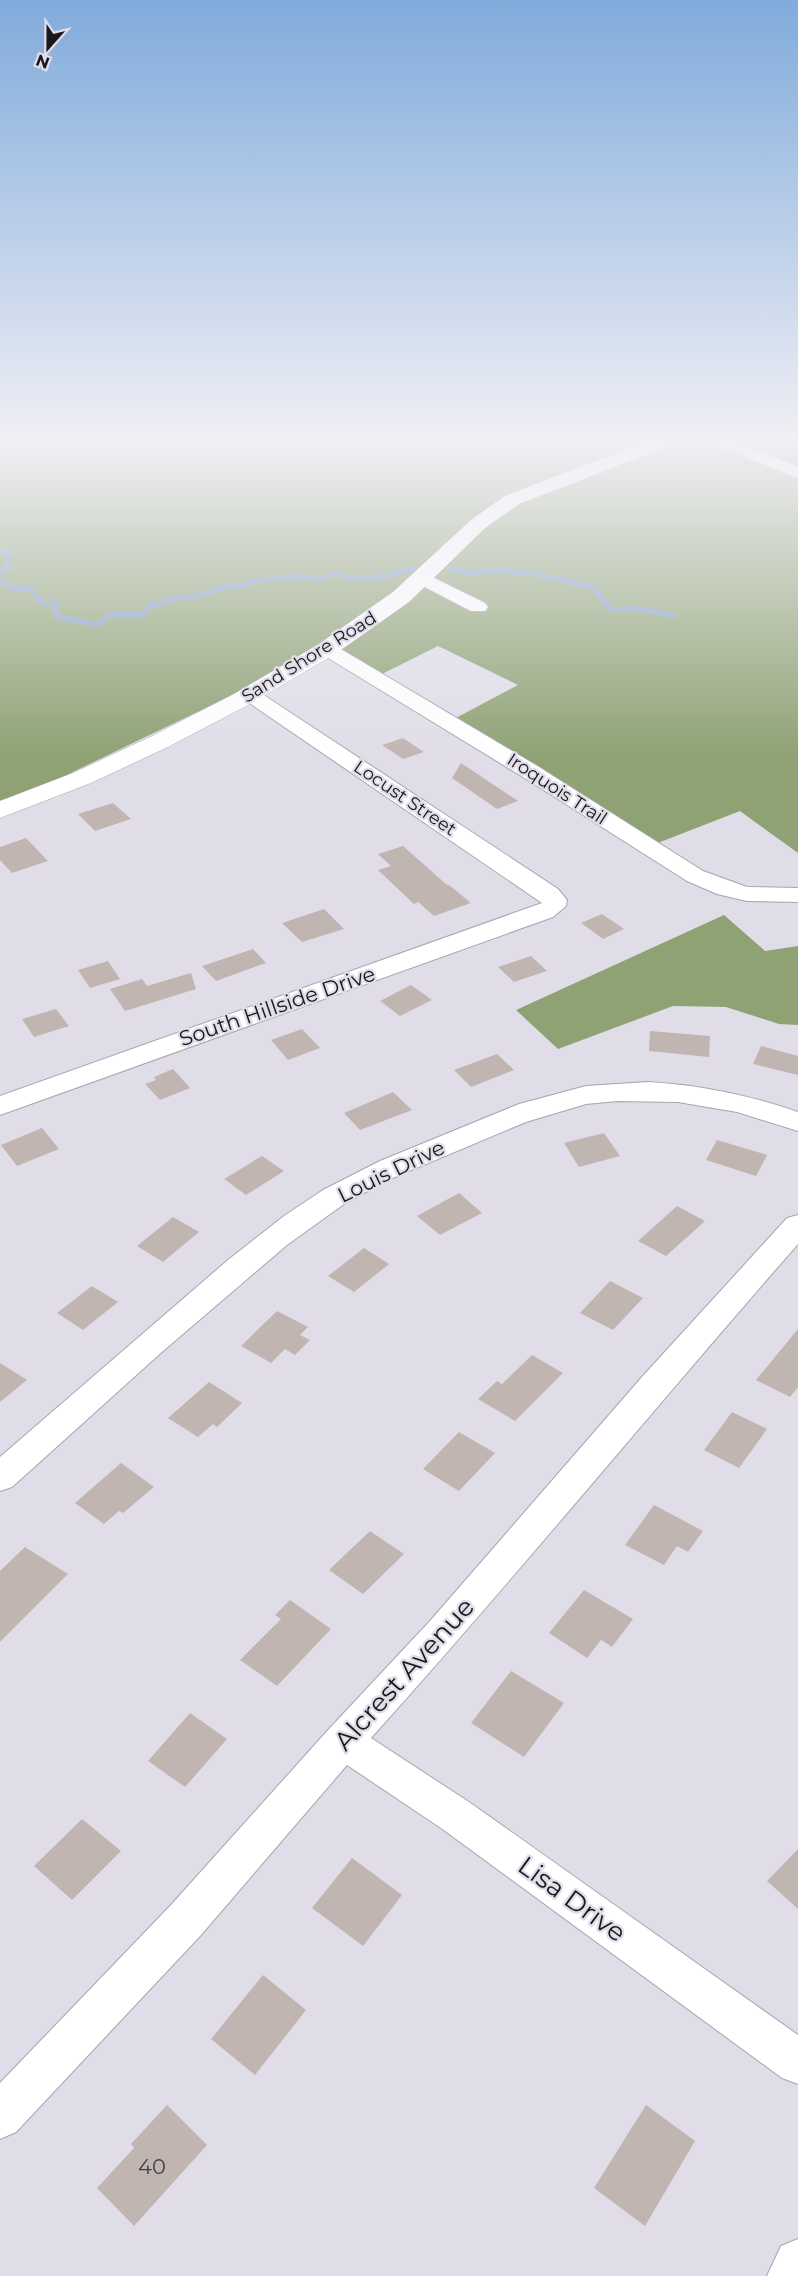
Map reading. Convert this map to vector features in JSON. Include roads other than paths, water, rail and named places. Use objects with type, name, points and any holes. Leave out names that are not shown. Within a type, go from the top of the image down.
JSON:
[{"type":"street","name":"Sand Shore Road","points":[[0,810],[122,760],[249,694],[327,649],[378,615],[423,578],[453,548]]},
{"type":"street","points":[[423,578],[478,607]]},
{"type":"street","name":"Iroquois Trail","points":[[327,649],[511,760],[695,876],[726,889],[747,894],[798,895]]},
{"type":"street","name":"Locust Street","points":[[249,694],[549,894],[555,900],[554,906]]},
{"type":"street","name":"South Hillside Drive","points":[[0,1106],[171,1043],[544,912],[554,906]]},
{"type":"street","name":"Louis Drive","points":[[0,1477],[290,1226],[355,1184],[501,1120],[557,1102],[582,1097],[636,1092],[693,1095],[747,1105],[798,1122]]},
{"type":"street","name":"Alcrest Avenue","points":[[0,2116],[186,1920],[343,1740],[443,1632],[654,1386],[798,1225]]},
{"type":"street","name":"Lisa Drive","points":[[343,1740],[455,1815],[798,2062]]},
{"type":"street","points":[[791,2276],[798,2263]]},
{"type":"waterway","points":[[0,551],[6,551],[10,555],[6,564],[9,568],[0,572]]},
{"type":"waterway","points":[[0,579],[11,588],[31,589],[41,603],[58,604],[55,613],[57,617],[98,625],[111,614],[142,615],[151,605],[165,603],[171,599],[197,596],[222,588],[245,585],[252,581],[300,576],[320,580],[334,573],[364,578],[395,574],[414,568]]},
{"type":"waterway","points":[[449,568],[469,573],[499,570],[537,574],[593,587],[609,608],[614,610],[633,608],[674,616]]}]
